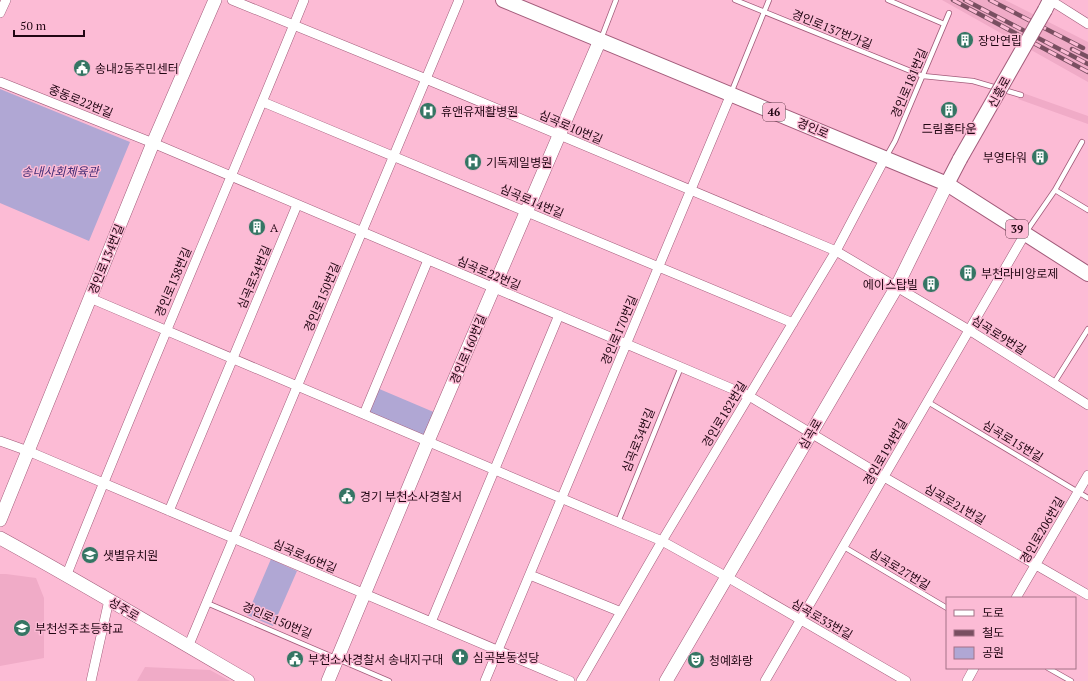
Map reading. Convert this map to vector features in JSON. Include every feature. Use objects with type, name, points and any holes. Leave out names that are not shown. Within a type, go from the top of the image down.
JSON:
[{"type":"main road","name":"경인로","points":[[503,0],[947,184],[1088,274]]},
{"type":"main road","name":"신흥로","points":[[947,184],[1049,2]]},
{"type":"street","points":[[0,13],[6,0]]},
{"type":"street","name":"경인로134번길","points":[[0,520],[153,143],[215,0]]},
{"type":"street","name":"심곡로10번길","points":[[232,0],[426,79],[836,251],[896,288]]},
{"type":"street","name":"경인로138번길","points":[[67,574],[166,330],[232,177],[304,0]]},
{"type":"street","name":"경인로150번길","points":[[188,647],[459,0]]},
{"type":"street","points":[[1049,2],[1088,24]]},
{"type":"street","name":"경인로160번길","points":[[328,681],[428,440],[600,40]]},
{"type":"street","name":"중동로22번길","points":[[0,82],[153,143]]},
{"type":"street","name":"경인로170번길","points":[[485,681],[731,94]]},
{"type":"street","name":"심곡로14번길","points":[[263,102],[792,323]]},
{"type":"street","name":"심곡로22번길","points":[[153,143],[681,366],[749,396],[812,432]]},
{"type":"street","name":"경인로182번길","points":[[581,681],[662,541],[836,251],[885,158]]},
{"type":"street","name":"심곡로","points":[[666,681],[896,288],[947,184]]},
{"type":"street","name":"심곡로34번길","points":[[232,358],[297,205]]},
{"type":"street","name":"경인로194번길","points":[[765,681],[1025,234]]},
{"type":"street","points":[[364,414],[428,260]]},
{"type":"street","name":"심곡로9번길","points":[[896,288],[969,330],[1088,405]]},
{"type":"street","points":[[90,298],[428,440],[662,541],[727,576]]},
{"type":"street","points":[[431,622],[559,315]]},
{"type":"street","points":[[169,512],[232,358]]},
{"type":"street","name":"심곡로21번길","points":[[812,432],[884,477],[1088,595]]},
{"type":"street","name":"심곡로46번길","points":[[0,441],[28,451],[570,681]]},
{"type":"street","name":"경인로206번길","points":[[1017,597],[1088,475]]},
{"type":"street","name":"성주로","points":[[0,538],[67,574],[108,600],[248,681]]},
{"type":"street","points":[[530,575],[621,612]]},
{"type":"street","name":"심곡로33번길","points":[[727,576],[801,621],[906,681]]},
{"type":"street","points":[[91,681],[108,600]]},
{"type":"street","points":[[967,681],[973,669]]},
{"type":"lane","points":[[600,40],[616,0]]},
{"type":"lane","name":"경인로137번가길","points":[[735,0],[923,76],[973,81],[1021,95]]},
{"type":"lane","points":[[731,94],[769,0]]},
{"type":"lane","points":[[888,0],[944,24]]},
{"type":"lane","name":"경인로181번길","points":[[885,158],[895,141],[949,14]]},
{"type":"lane","points":[[1025,234],[1055,190],[1082,142]]},
{"type":"lane","points":[[1055,190],[1088,210]]},
{"type":"lane","points":[[1054,384],[1088,329]]},
{"type":"lane","name":"심곡로34번길","points":[[618,522],[681,366]]},
{"type":"lane","name":"심곡로15번길","points":[[928,402],[1088,498]]},
{"type":"lane","name":"심곡로27번길","points":[[844,547],[946,607]]},
{"type":"lane","name":"경인로150번길","points":[[207,603],[337,660]]},
{"type":"lane","points":[[337,660],[389,681]]},
{"type":"lane","points":[[1050,669],[1071,681]]},
{"type":"shaded area","points":[[942,0],[1005,0],[1088,42],[1088,82]]},
{"type":"shaded area","points":[[1023,93],[1088,116],[1088,124],[1018,99]]},
{"type":"shaded area","name":"부천성주초등학교","points":[[0,574],[36,578],[44,598],[44,658],[0,666]]},
{"type":"shaded area","points":[[145,667],[210,670],[230,681],[137,681]]},
{"type":"green space","name":"송내사회체육관","points":[[0,89],[130,142],[89,241],[0,203]]},
{"type":"green space","points":[[377,388],[436,413],[426,437],[368,412]]},
{"type":"green space","points":[[271,559],[297,571],[273,626],[247,615]]},
{"type":"railway","points":[[953,0],[1088,72]]},
{"type":"railway","points":[[965,0],[1088,64]]},
{"type":"railway","points":[[990,0],[1083,48]]},
{"type":"railway","points":[[1072,49],[1088,57]]},
{"type":"place","name":"장안연립","points":[[965,40]]},
{"type":"place","name":"송내2동주민센터","points":[[82,68]]},
{"type":"place","name":"드림홈타운","points":[[949,110]]},
{"type":"place","name":"휴앤유재활병원","points":[[428,111]]},
{"type":"place","name":"부영타워","points":[[1040,157]]},
{"type":"place","name":"기독제일병원","points":[[473,162]]},
{"type":"place","name":"A","points":[[257,227]]},
{"type":"place","name":"부천라비앙로제","points":[[968,273]]},
{"type":"place","name":"에이스탑빌","points":[[931,284]]},
{"type":"place","name":"경기 부천소사경찰서","points":[[347,496]]},
{"type":"place","name":"샛별유치원","points":[[90,555]]},
{"type":"place","name":"부천성주초등학교","points":[[22,628]]},
{"type":"place","name":"심곡본동성당","points":[[460,657]]},
{"type":"place","name":"부천소사경찰서 송내지구대","points":[[295,659]]},
{"type":"place","name":"청예화랑","points":[[696,660]]}]
